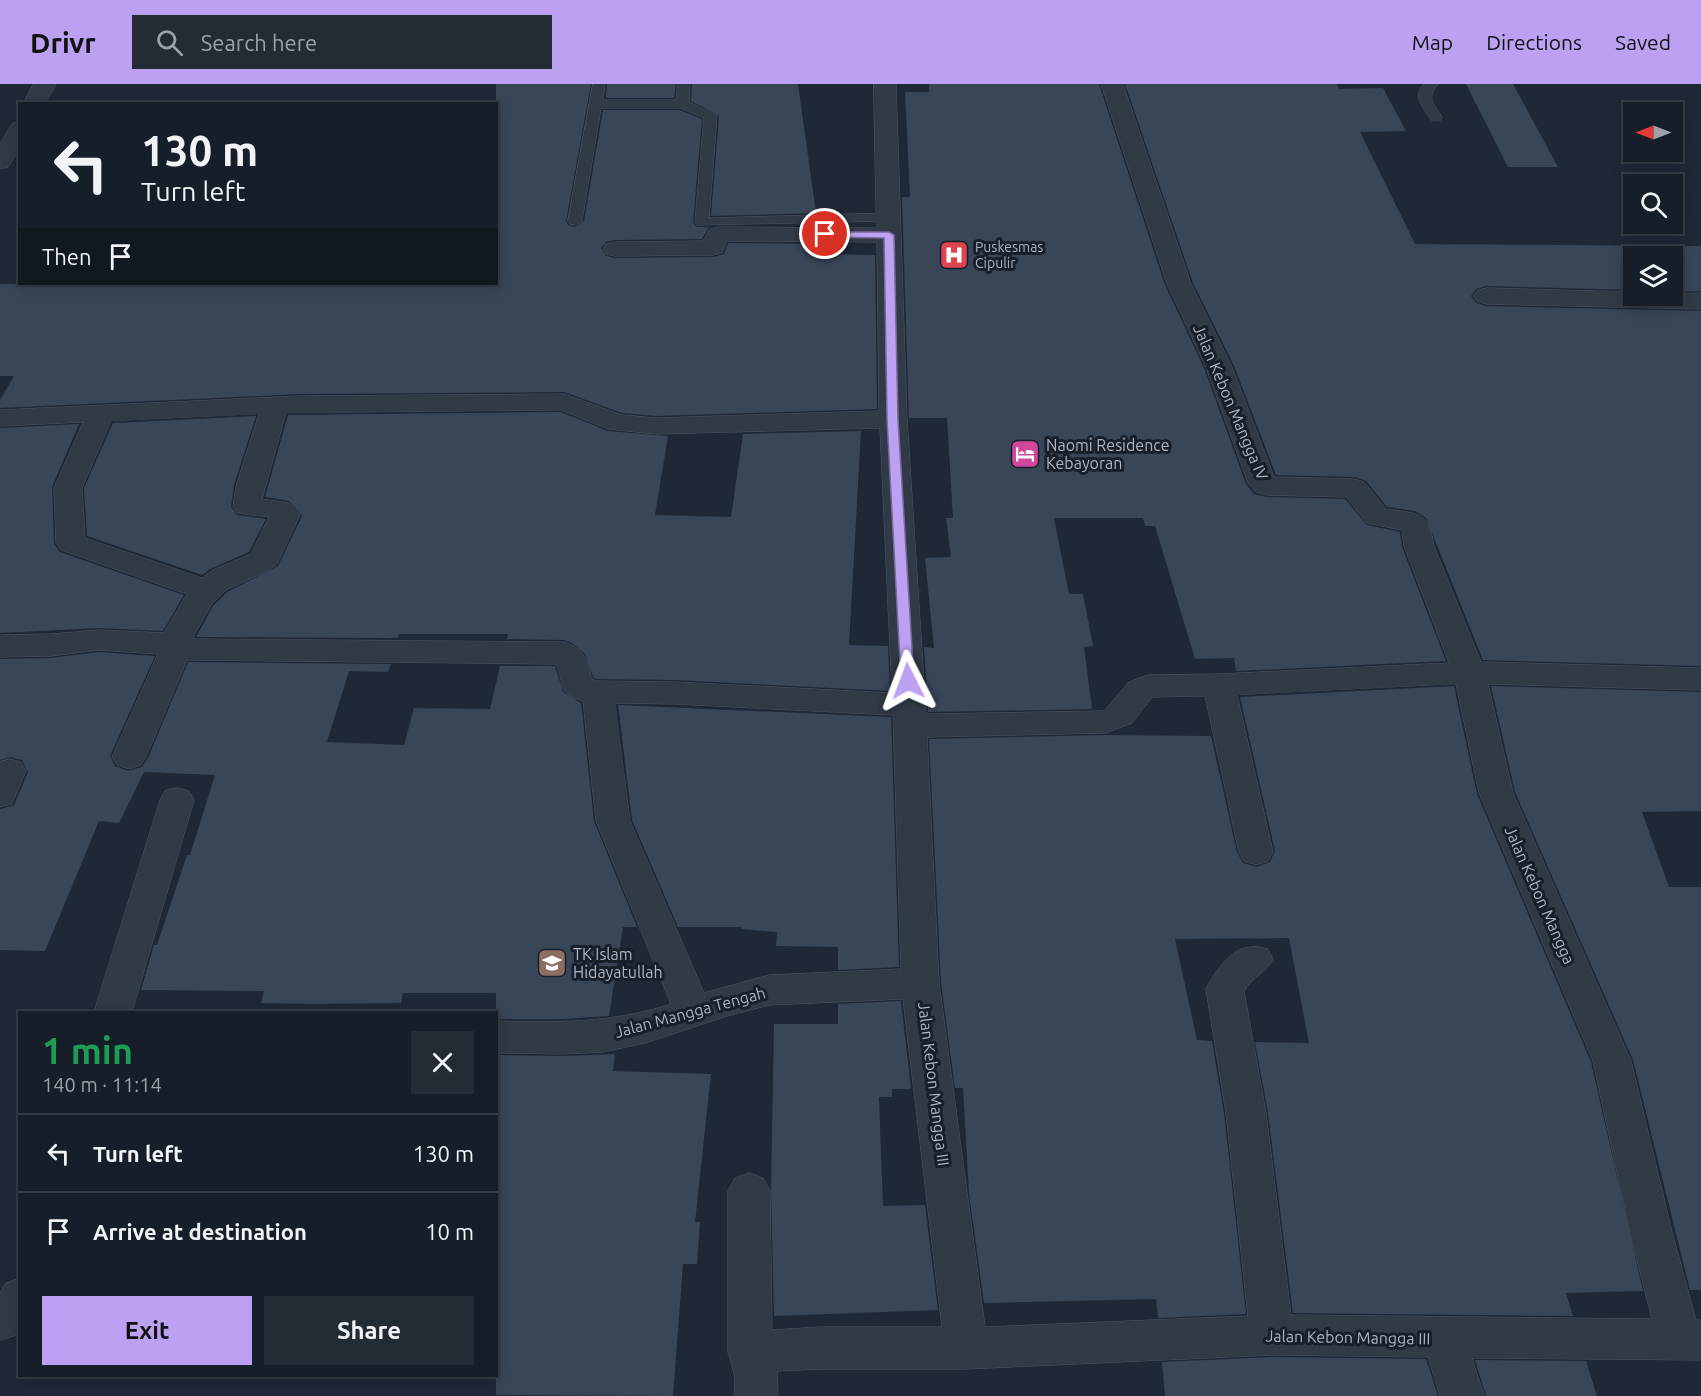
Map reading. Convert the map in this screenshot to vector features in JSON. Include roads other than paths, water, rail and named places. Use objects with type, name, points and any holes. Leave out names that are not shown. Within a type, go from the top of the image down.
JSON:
[{"type":"street","points":[[35,102],[45,84]]},
{"type":"street","name":"Jalan Kebon Mangga III","points":[[885,84],[893,419],[920,983],[966,1348],[1272,1335],[1690,1340]]},
{"type":"street","name":"Jalan Kebon Mangga IV","points":[[1112,84],[1179,284],[1219,367],[1262,483],[1266,486],[1354,488],[1377,517],[1410,522],[1416,527],[1419,546],[1469,673]]},
{"type":"street","points":[[0,162],[18,132]]},
{"type":"street","points":[[615,249],[713,248],[718,234],[889,226]]},
{"type":"street","points":[[1486,296],[1701,301]]},
{"type":"street","points":[[0,418],[275,405],[564,402],[618,423],[656,426],[893,419]]},
{"type":"street","points":[[129,757],[176,647],[206,590],[224,577],[261,562],[266,557],[285,514],[279,509],[247,507],[250,486],[275,405]]},
{"type":"street","points":[[100,414],[68,488],[71,543],[206,590]]},
{"type":"street","points":[[0,646],[51,645],[98,640],[176,647],[564,653],[573,663],[576,684],[590,692],[909,716],[1106,722],[1120,718],[1134,696],[1143,688],[1469,673],[1701,679]]},
{"type":"street","name":"Jalan Kebon Mangga","points":[[1469,673],[1496,793],[1612,1061],[1651,1232],[1690,1340]]},
{"type":"street","points":[[1218,685],[1256,852]]},
{"type":"street","points":[[598,692],[613,820],[693,1010]]},
{"type":"street","points":[[113,1011],[177,800]]},
{"type":"street","points":[[1255,959],[1236,972],[1225,989],[1246,1113],[1272,1335]]},
{"type":"street","name":"Jalan Mangga Tengah","points":[[498,1037],[604,1036],[748,993],[920,983]]},
{"type":"street","points":[[749,1191],[750,1352],[757,1377],[756,1396]]},
{"type":"street","points":[[0,1320],[10,1318],[18,1302]]},
{"type":"street","points":[[1444,1338],[1462,1396]]},
{"type":"street","points":[[750,1352],[821,1348],[966,1348]]},
{"type":"lane","points":[[575,221],[599,84]]},
{"type":"lane","points":[[682,104],[684,84]]},
{"type":"lane","points":[[1432,84],[1425,90],[1424,97],[1436,117]]},
{"type":"lane","points":[[595,104],[682,104],[711,116],[702,222],[889,226]]},
{"type":"place","name":"Puskesmas Cipulir","points":[[954,255]]},
{"type":"place","name":"Naomi Residence Kebayoran","points":[[1025,454]]},
{"type":"place","name":"TK Islam Hidayatullah","points":[[552,963]]}]
